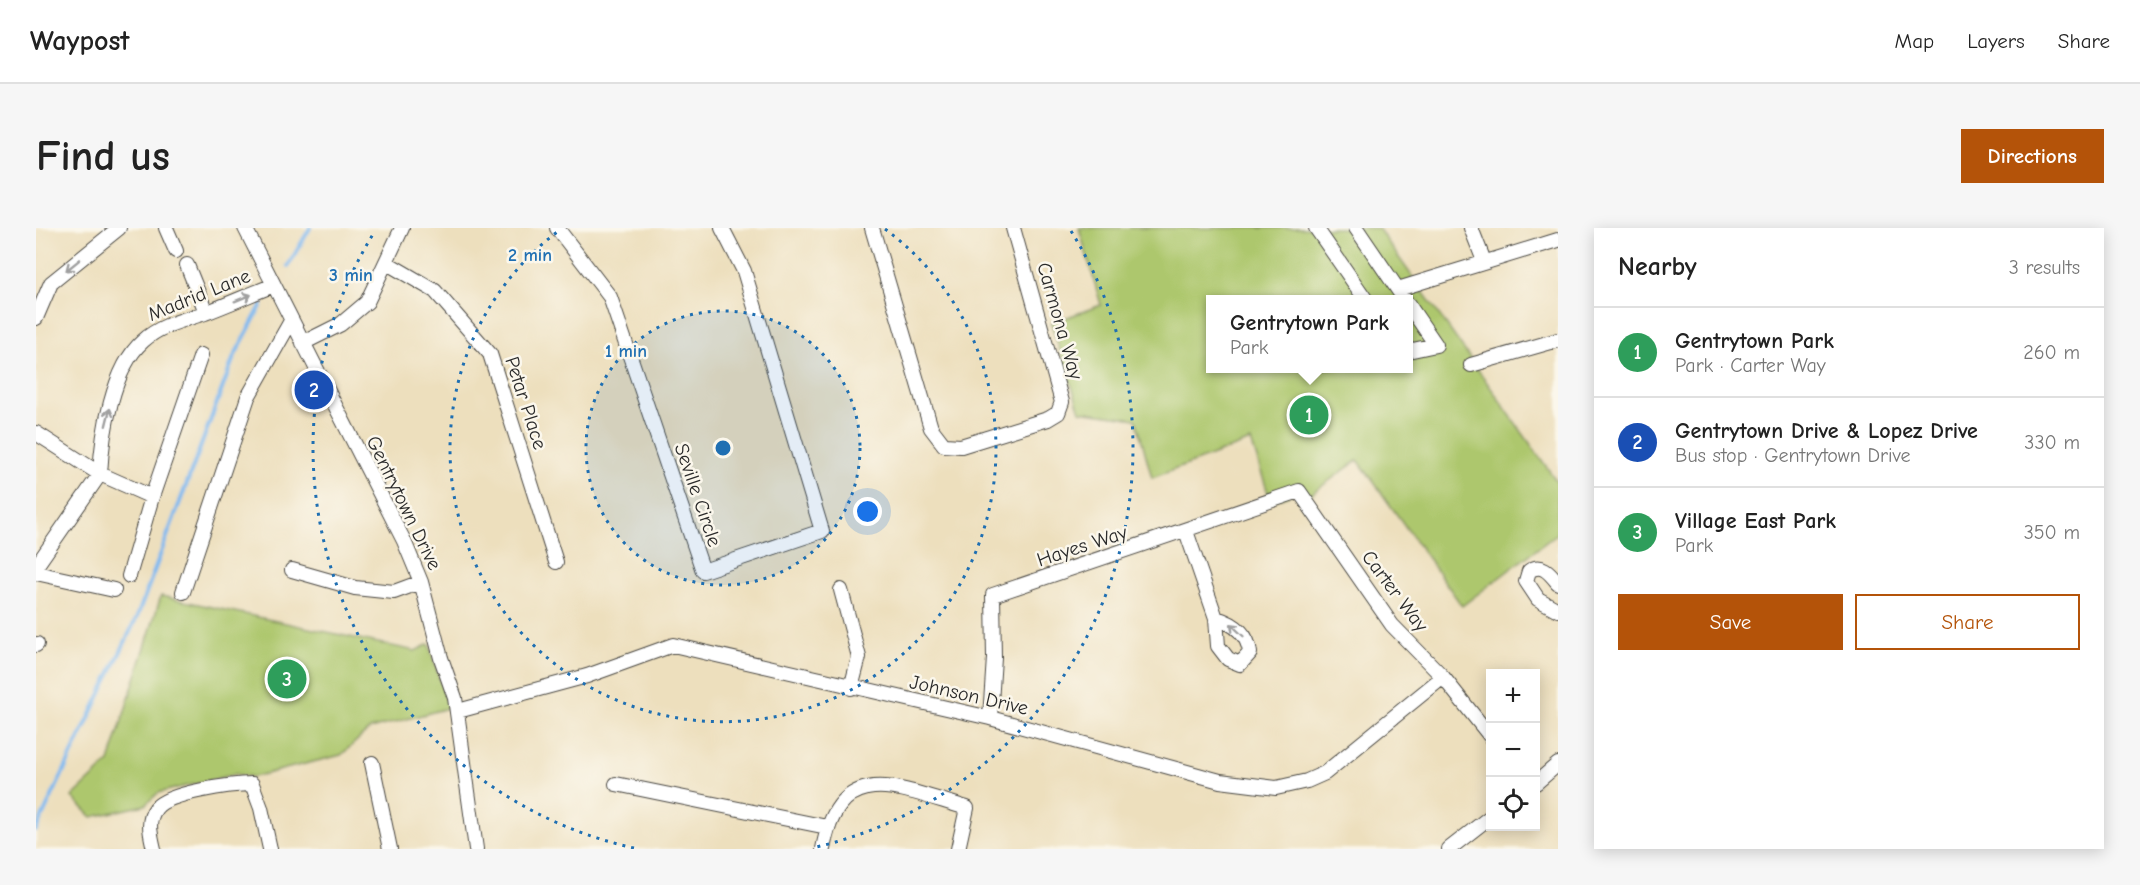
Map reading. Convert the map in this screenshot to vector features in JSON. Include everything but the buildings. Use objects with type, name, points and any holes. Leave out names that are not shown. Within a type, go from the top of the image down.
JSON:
[{"type":"street","points":[[36,318],[51,283],[119,228]]},
{"type":"street","points":[[166,228],[176,251]]},
{"type":"street","name":"Gentrytown Drive","points":[[245,228],[404,541],[421,582],[458,711],[476,849]]},
{"type":"street","points":[[303,343],[341,324],[367,302],[402,228]]},
{"type":"street","name":"Seville Circle","points":[[557,228],[610,297],[703,571],[822,531],[744,271],[722,228]]},
{"type":"street","name":"Carmona Way","points":[[872,228],[931,428],[944,445],[961,446],[1048,419],[1058,413],[1062,402],[1013,228]]},
{"type":"street","points":[[1316,228],[1363,295]]},
{"type":"street","points":[[1356,228],[1401,294],[1484,261],[1558,240]]},
{"type":"street","points":[[1471,228],[1484,261]]},
{"type":"street","name":"Petar Place","points":[[387,263],[435,291],[490,354],[556,562]]},
{"type":"street","points":[[187,265],[206,312]]},
{"type":"street","name":"Madrid Lane","points":[[100,474],[105,429],[127,359],[152,334],[274,285]]},
{"type":"street","points":[[1413,311],[1436,345],[1413,350]]},
{"type":"street","points":[[183,592],[248,397],[291,321]]},
{"type":"street","points":[[1471,365],[1558,340]]},
{"type":"street","points":[[129,576],[149,495],[201,356]]},
{"type":"street","points":[[36,433],[100,474],[149,495]]},
{"type":"street","points":[[100,474],[39,564],[114,590]]},
{"type":"street","name":"Hayes Way","points":[[990,718],[994,658],[993,595],[1299,491]]},
{"type":"street","name":"Carter Way","points":[[1299,491],[1392,626],[1443,677],[1486,730]]},
{"type":"street","points":[[1186,531],[1216,618]]},
{"type":"street","points":[[1558,583],[1546,569],[1539,567],[1529,572],[1526,581],[1538,599],[1558,610]]},
{"type":"street","points":[[292,570],[355,588],[393,592],[421,582]]},
{"type":"street","points":[[841,590],[859,657],[851,687]]},
{"type":"street","name":"Johnson Drive","points":[[458,711],[587,675],[673,645],[990,718],[1220,781],[1276,788],[1307,781],[1325,773],[1443,677]]},
{"type":"street","points":[[372,763],[390,849]]},
{"type":"street","points":[[1540,780],[1558,764]]},
{"type":"street","points":[[154,849],[148,828],[156,807],[171,799],[235,784],[252,784],[261,808],[270,849]]},
{"type":"street","points":[[616,784],[827,827]]},
{"type":"street","points":[[823,849],[827,827],[839,804],[857,790],[885,785],[967,808],[958,849]]},
{"type":"street","points":[[1449,849],[1486,821]]},
{"type":"green space","points":[[1079,228],[1378,228],[1558,483],[1558,533],[1462,606],[1358,460],[1304,499],[1299,491],[1271,502],[1251,441],[1152,478],[1136,419],[1080,411],[1051,323],[1101,305]]},
{"type":"green space","points":[[161,596],[415,651],[429,644],[448,708],[370,729],[341,755],[253,777],[235,774],[158,793],[145,805],[92,817],[72,797],[109,762]]},
{"type":"waterway","points":[[288,266],[310,228]]},
{"type":"waterway","points":[[36,830],[137,617],[234,357],[262,304]]},
{"type":"place","name":"Gentrytown Drive & Lopez Drive","points":[[314,390]]},
{"type":"place","name":"Gentrytown Park","points":[[1309,415]]},
{"type":"place","name":"Village East Park","points":[[287,679]]}]
